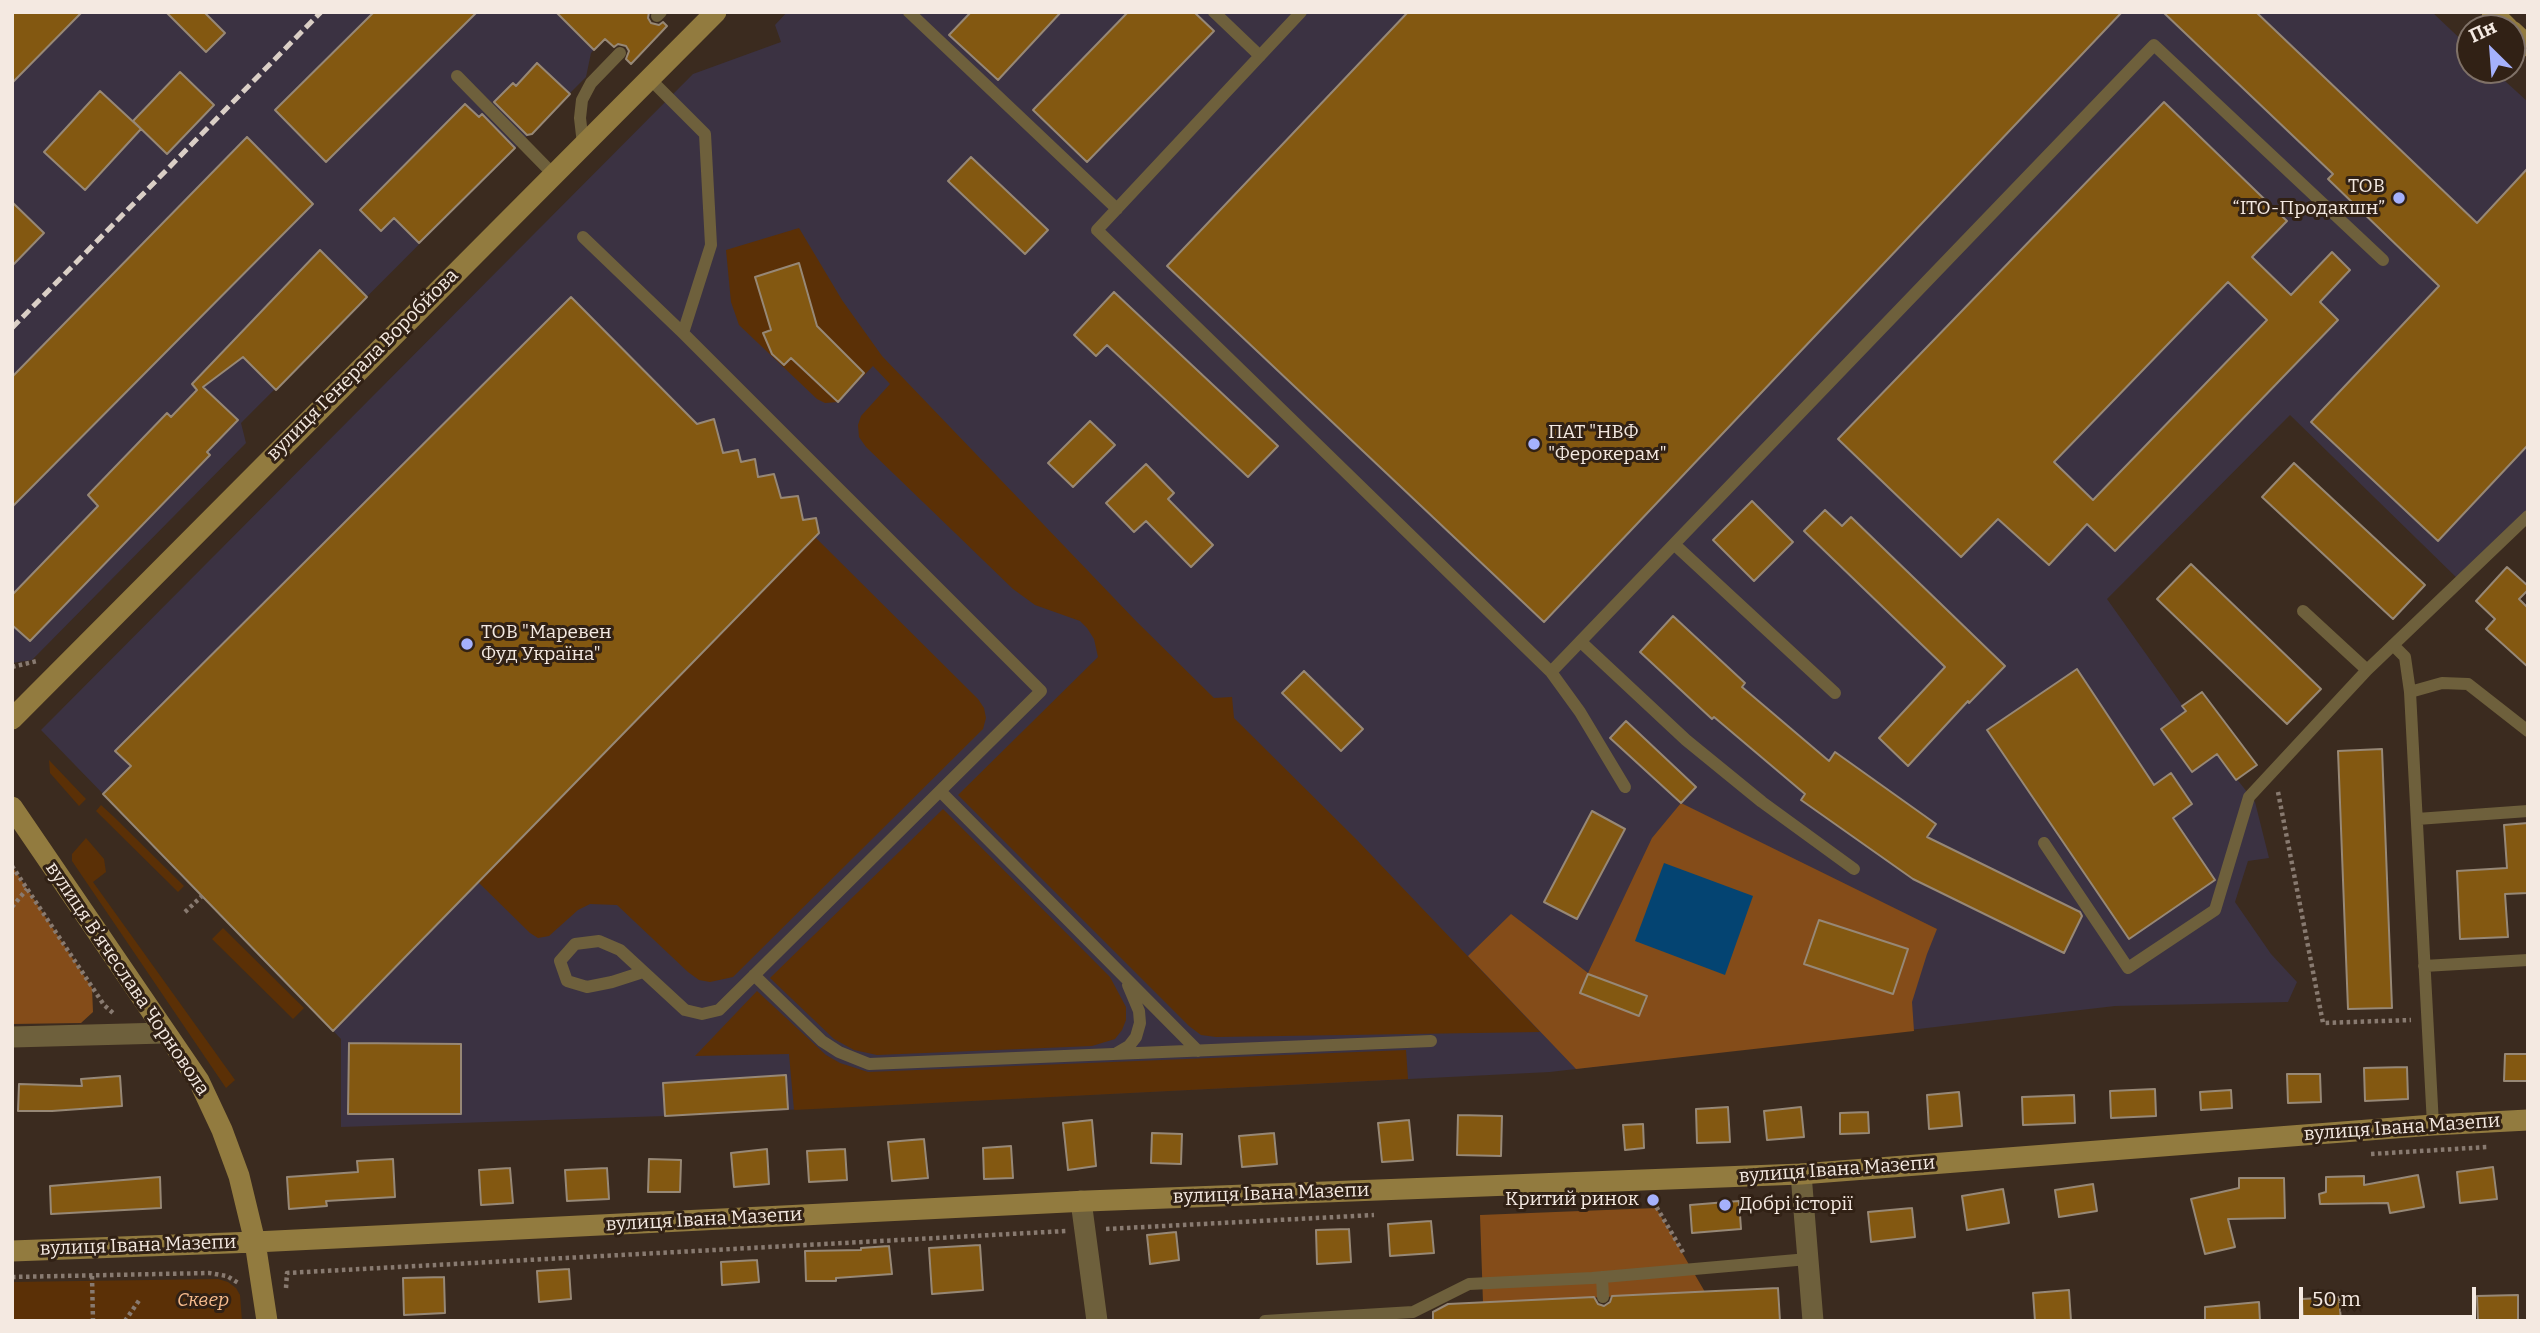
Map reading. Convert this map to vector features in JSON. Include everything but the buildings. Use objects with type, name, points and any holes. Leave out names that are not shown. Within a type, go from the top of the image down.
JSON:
[{"type":"street","name":"вулиця Генерала Воробйова","points":[[12,719],[716,12]]},
{"type":"street","name":"вулиця Вʼячеслава Чорновола","points":[[12,807],[199,1081],[222,1130],[239,1176],[254,1242],[267,1321]]},
{"type":"street","points":[[12,1037],[165,1033]]},
{"type":"street","name":"вулиця Івана Мазепи","points":[[12,1251],[254,1242],[1081,1201],[1801,1174],[2432,1125],[2528,1120]]},
{"type":"street","points":[[1801,1174],[1812,1321]]},
{"type":"street","points":[[1081,1201],[1097,1321]]},
{"type":"lane","points":[[909,12],[1117,209]]},
{"type":"lane","points":[[1214,12],[1260,55]]},
{"type":"lane","points":[[1301,12],[1097,230],[1551,672],[1580,712],[1625,787]]},
{"type":"lane","points":[[1551,672],[2154,45],[2383,260]]},
{"type":"lane","points":[[583,144],[580,118],[582,100],[591,83],[621,54]]},
{"type":"lane","points":[[457,76],[553,174]]},
{"type":"lane","points":[[649,78],[705,134],[711,245],[683,333]]},
{"type":"lane","points":[[583,237],[683,333],[1041,691],[719,1010],[702,1014],[684,1010],[620,950],[599,941],[575,944],[561,961],[566,981],[587,987],[643,972]]},
{"type":"lane","points":[[2044,843],[2128,968],[2215,910],[2249,797],[2367,670],[2528,516]]},
{"type":"lane","points":[[1674,544],[1835,694]]},
{"type":"lane","points":[[2302,611],[2367,670]]},
{"type":"lane","points":[[1581,642],[1686,740],[1762,803],[1854,869]]},
{"type":"lane","points":[[2393,645],[2405,657],[2410,692],[2432,1125]]},
{"type":"lane","points":[[2410,692],[2442,683],[2469,684],[2528,731]]},
{"type":"lane","points":[[940,791],[1198,1051]]},
{"type":"lane","points":[[2417,819],[2528,811]]},
{"type":"lane","points":[[2424,966],[2528,960]]},
{"type":"lane","points":[[754,975],[822,1041],[839,1052],[869,1064],[1432,1041]]},
{"type":"lane","points":[[1114,1055],[1129,1046],[1136,1037],[1140,1023],[1139,1011],[1124,977]]},
{"type":"lane","points":[[1265,1321],[1413,1312],[1469,1284],[1602,1277],[1808,1259]]},
{"type":"lane","points":[[1602,1277],[1603,1297]]},
{"type":"path","points":[[2274,770],[2323,1023],[2427,1019]]},
{"type":"path","points":[[12,866],[104,1005],[133,1032]]},
{"type":"path","points":[[12,907],[27,889]]},
{"type":"path","points":[[185,912],[202,896]]},
{"type":"path","points":[[1653,1200],[1693,1269]]},
{"type":"path","points":[[12,1277],[209,1273],[227,1276],[242,1286],[244,1294]]},
{"type":"path","points":[[92,1276],[93,1321]]},
{"type":"path","points":[[125,1321],[140,1299]]},
{"type":"shaded area","points":[[12,12],[630,12],[591,53],[586,77],[241,423],[246,443],[32,660],[12,663]]},
{"type":"shaded area","points":[[787,12],[2432,12],[2456,35],[2456,84],[2508,84],[2528,102],[2528,514],[2460,581],[2290,415],[2107,599],[2217,754],[2255,802],[2269,858],[2248,861],[2235,902],[2271,954],[2297,982],[2288,1002],[2115,1006],[1550,1072],[665,1116],[341,1127],[341,1039],[41,730],[693,74],[781,42],[775,25]]},
{"type":"shaded area","points":[[1681,803],[1937,929],[1912,1002],[1914,1031],[1576,1069],[1468,956],[1511,914],[1588,973],[1652,838]]},
{"type":"shaded area","points":[[12,866],[92,988],[93,1012],[81,1023],[12,1024]]},
{"type":"shaded area","points":[[1656,1208],[1705,1292],[1483,1303],[1480,1215]]},
{"type":"green space","points":[[799,228],[842,300],[882,356],[1136,621],[1214,698],[1232,697],[1234,718],[1357,840],[1540,1032],[1216,1037],[1201,1035],[958,795],[1098,657],[1094,639],[1080,621],[1035,605],[1013,589],[866,447],[859,437],[858,425],[861,416],[890,384],[873,366],[838,402],[825,403],[817,399],[739,325],[731,302],[726,250]]},
{"type":"green space","points":[[815,537],[978,699],[986,718],[983,729],[733,977],[710,982],[699,980],[617,905],[590,904],[578,910],[549,936],[538,938],[530,933],[478,882]]},
{"type":"green space","points":[[49,760],[86,799],[79,806],[50,773]]},
{"type":"green space","points":[[101,805],[184,886],[178,892],[96,811]]},
{"type":"green space","points":[[943,809],[1110,977],[1126,1007],[1126,1020],[1115,1039],[1092,1046],[877,1055],[854,1050],[834,1039],[770,978]]},
{"type":"green space","points":[[86,838],[104,859],[106,872],[93,882],[235,1080],[226,1088],[72,861],[72,854]]},
{"type":"green space","points":[[223,928],[304,1008],[293,1019],[212,939]]},
{"type":"green space","points":[[757,991],[826,1055],[840,1063],[868,1072],[1406,1050],[1408,1079],[794,1110],[789,1054],[695,1056]]},
{"type":"green space","name":"Сквер","points":[[218,1279],[228,1282],[240,1295],[242,1321],[12,1321],[12,1282]]},
{"type":"water","points":[[1664,863],[1753,896],[1725,975],[1635,941]]},
{"type":"railway","points":[[12,328],[321,12]]},
{"type":"place","name":"ТОВ “ІТО-Продакшн”","points":[[2399,198]]},
{"type":"place","name":"ПАТ \"НВФ \"Ферокерам\"","points":[[1534,444]]},
{"type":"place","name":"ТОВ \"Маревен Фуд Україна\"","points":[[467,644]]},
{"type":"place","name":"Критий ринок","points":[[1653,1200]]},
{"type":"place","name":"Добрі історії","points":[[1725,1205]]}]
